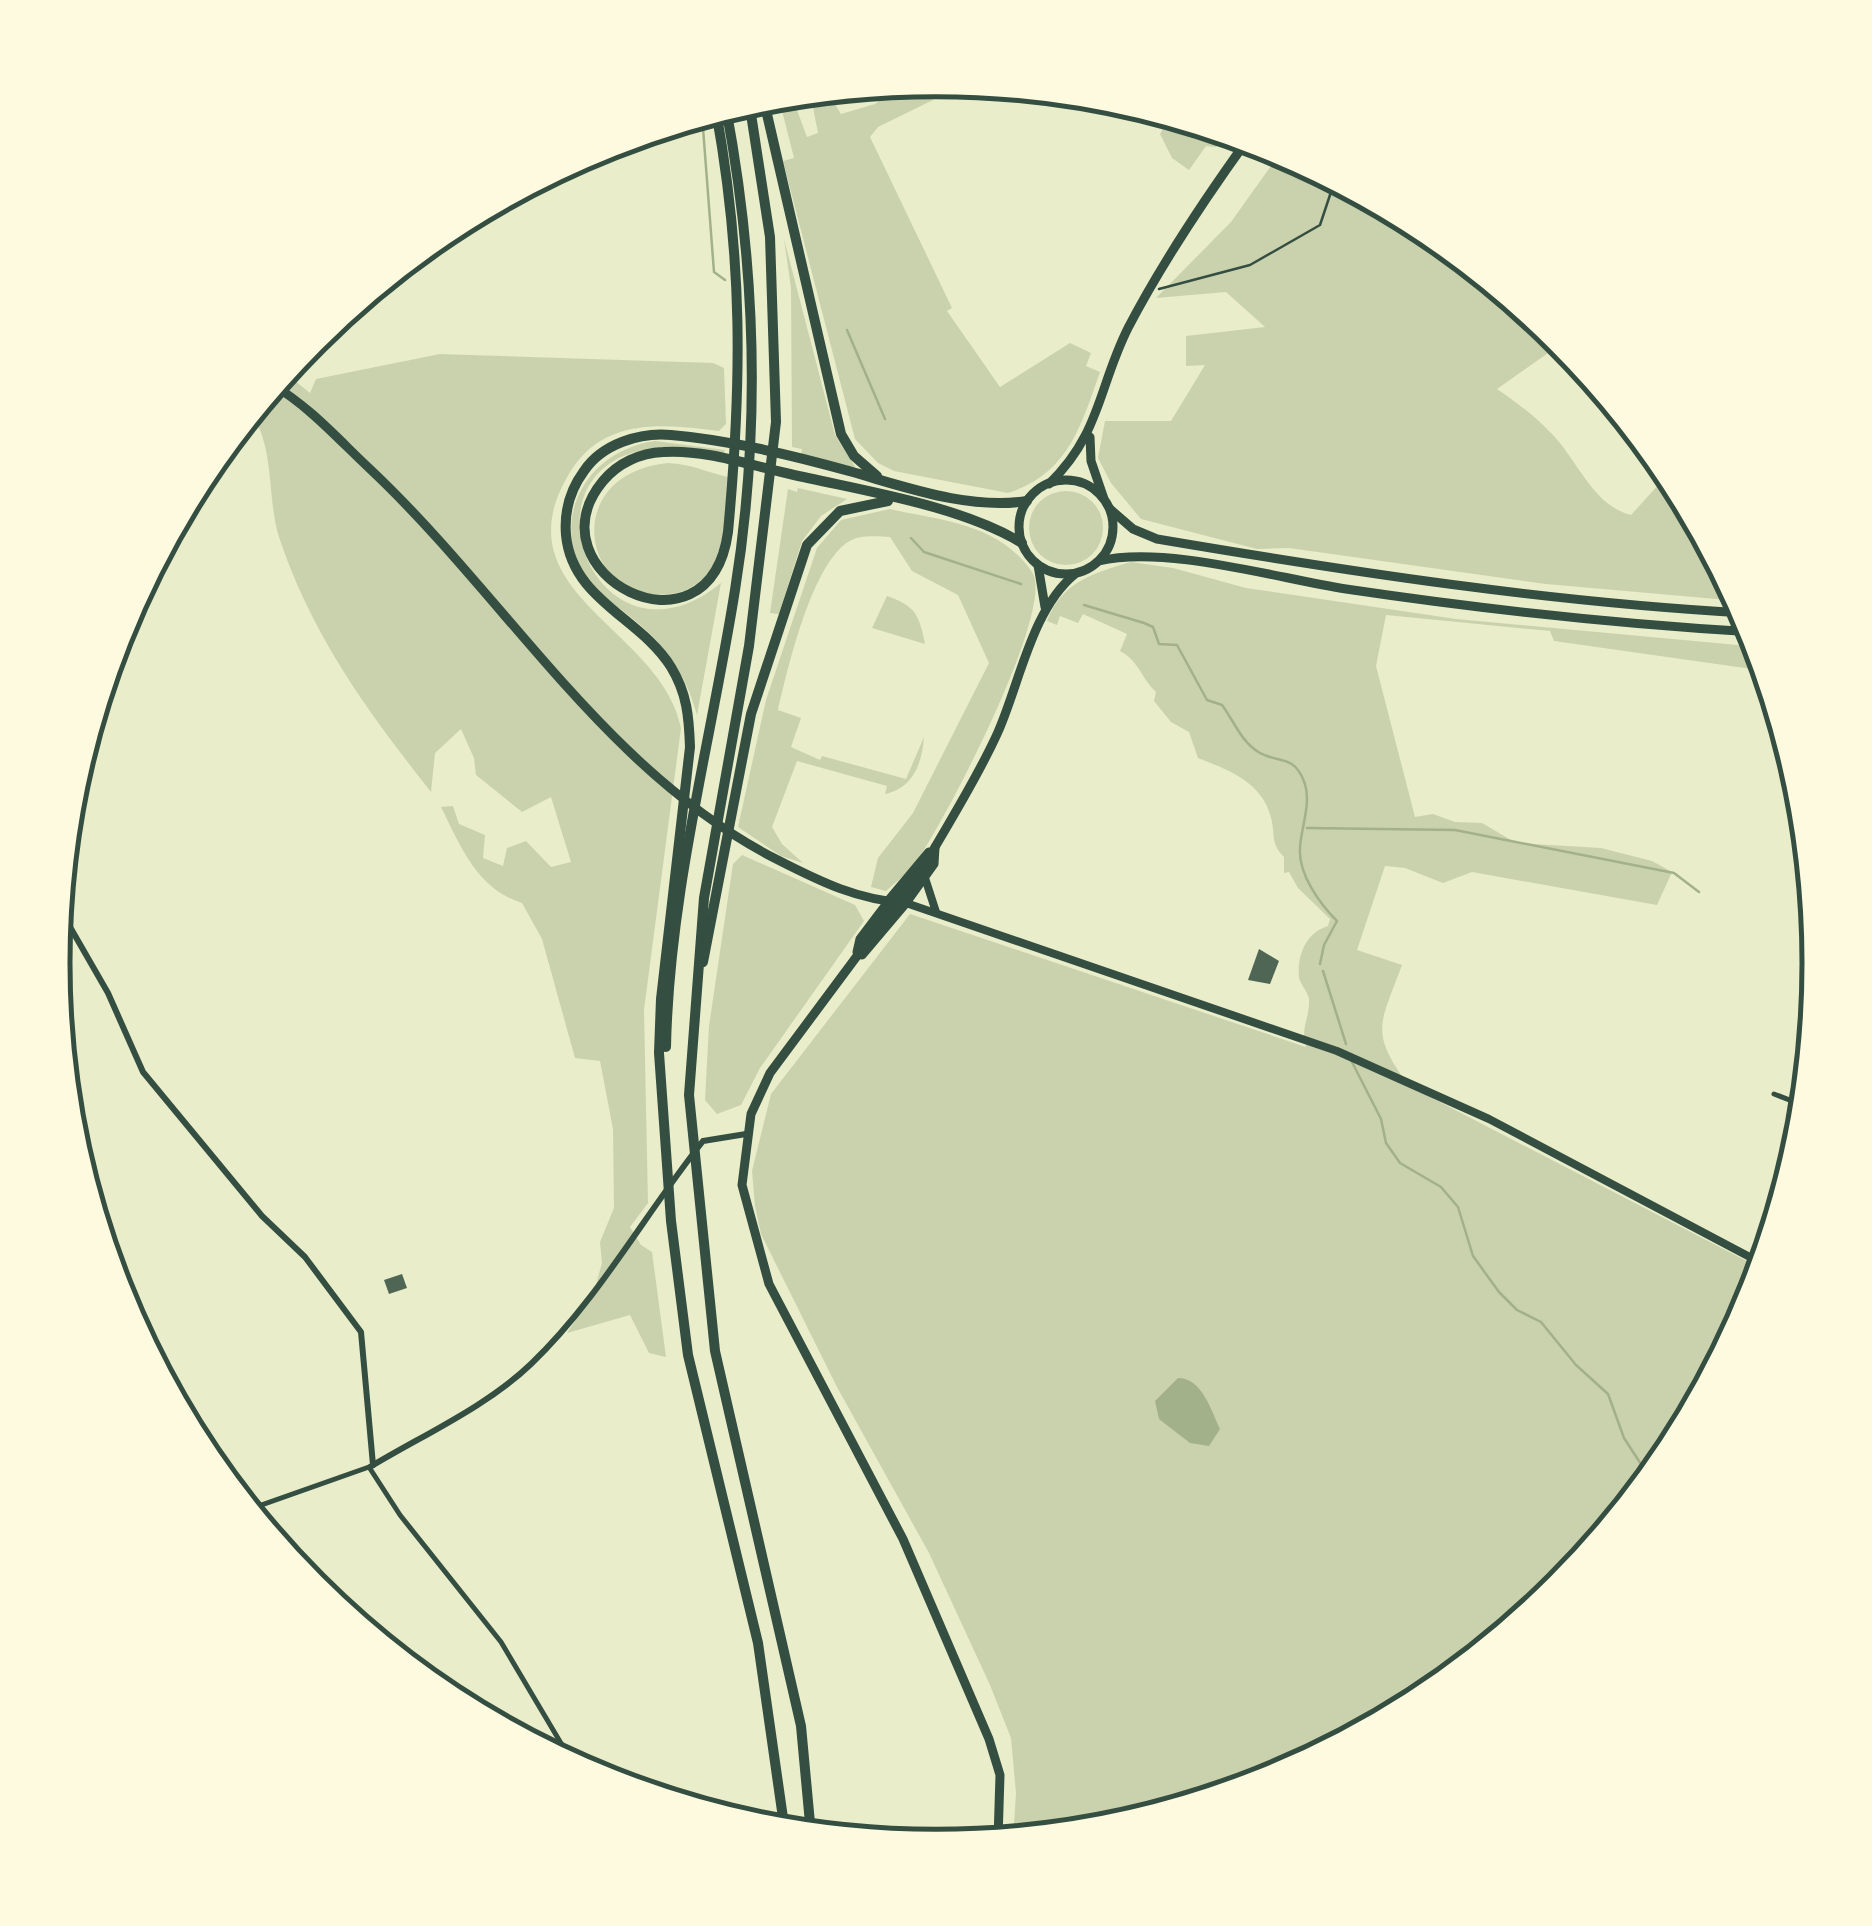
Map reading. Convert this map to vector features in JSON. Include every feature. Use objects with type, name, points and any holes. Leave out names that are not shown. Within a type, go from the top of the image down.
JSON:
[{"type":"highway","points":[[767,114],[841,434],[860,463],[886,482]]},
{"type":"highway","points":[[752,118],[770,237],[776,422],[765,540],[704,898],[691,1026],[694,1176],[714,1351],[800,1726],[810,1820]]},
{"type":"highway","points":[[666,1113],[672,968],[736,588],[752,415],[748,248],[728,123]]},
{"type":"highway","points":[[718,125],[731,202],[740,322],[739,412],[734,461],[725,551],[714,576],[686,597],[674,600],[660,602],[626,592],[602,573],[588,550],[586,526],[593,498],[610,474],[632,459],[660,452],[724,459],[734,461],[798,476],[984,522],[1022,543]]},
{"type":"highway","points":[[783,1815],[758,1643],[688,1355],[672,1221],[660,1054],[661,999],[690,747],[689,708],[660,651],[588,588],[576,570],[568,549],[567,507],[586,467],[623,442],[664,434],[799,459],[983,504],[1027,502]]},
{"type":"highway","points":[[691,1026],[746,733],[807,545],[840,511],[853,504],[894,500]]},
{"type":"main road","points":[[1045,607],[1037,564],[1022,543],[1020,517],[1027,502],[1049,484],[1090,434],[1126,332],[1181,235],[1239,152]]},
{"type":"main road","points":[[284,393],[399,496],[591,714],[677,794],[745,843],[836,889],[936,912],[1338,1051],[1412,1082],[1750,1257]]},
{"type":"main road","points":[[1090,434],[1091,460],[1110,509],[1133,528],[1156,539],[1350,572],[1727,613]]},
{"type":"main road","points":[[1049,484],[1074,481],[1104,499]]},
{"type":"main road","points":[[1099,561],[1113,537],[1110,509]]},
{"type":"main road","points":[[856,960],[860,939],[935,847],[996,736],[1045,607],[1074,574],[1099,561],[1146,555],[1349,589],[1652,626],[1736,631]]},
{"type":"main road","points":[[1037,564],[1055,573],[1074,574]]},
{"type":"main road","points":[[935,847],[934,864],[925,878],[906,903],[892,909],[770,1073],[746,1134],[742,1186],[763,1269],[904,1539],[970,1692],[1000,1775],[998,1827]]},
{"type":"main road","points":[[925,878],[936,912]]},
{"type":"street","points":[[71,929],[108,993],[143,1072],[262,1216],[305,1258],[361,1332],[371,1466],[400,1515],[500,1642],[560,1743]]},
{"type":"street","points":[[1774,1094],[1791,1100]]},
{"type":"street","points":[[261,1505],[371,1466],[502,1388],[528,1366],[598,1285],[657,1200],[706,1140],[746,1134]]},
{"type":"path","points":[[1148,292],[1250,265],[1320,225],[1331,193]]},
{"type":"shaded area","points":[[933,97],[878,127],[870,137],[952,308],[947,311],[1000,387],[1070,343],[1091,353],[1086,366],[1100,372],[1078,429],[1058,461],[1028,485],[1008,493],[894,471],[878,463],[855,439],[783,161],[794,158],[782,111],[796,109],[807,137],[818,133],[813,106],[834,103],[841,114],[882,99]]},
{"type":"shaded area","points":[[1163,128],[1218,144],[1206,146],[1189,170],[1172,158],[1160,134]]},
{"type":"shaded area","points":[[1272,165],[1369,213],[1463,276],[1549,352],[1497,389],[1545,427],[1596,492],[1617,510],[1631,515],[1658,485],[1722,599],[1546,584],[1289,548],[1257,549],[1141,519],[1111,483],[1098,458],[1105,421],[1171,421],[1205,365],[1186,366],[1186,336],[1265,327],[1226,292],[1156,298],[1231,222]]},
{"type":"shaded area","points":[[784,239],[835,435],[856,468],[801,455],[802,449],[792,447],[791,288]]},
{"type":"shaded area","points":[[440,354],[713,363],[724,368],[726,424],[719,431],[658,426],[619,432],[602,440],[572,469],[553,512],[553,547],[566,579],[644,662],[667,693],[681,728],[644,1010],[648,1203],[630,1227],[641,1245],[652,1252],[666,1357],[649,1353],[630,1315],[567,1333],[594,1292],[602,1263],[600,1242],[614,1208],[613,1129],[600,1061],[575,1058],[542,939],[522,903],[493,888],[472,865],[441,807],[453,806],[459,824],[485,835],[483,858],[503,866],[507,848],[526,841],[551,867],[571,862],[551,797],[522,812],[476,775],[474,758],[461,729],[435,753],[431,792],[344,672],[308,607],[279,537],[267,456],[258,425],[295,381],[310,393],[316,379]]},
{"type":"shaded area","points":[[655,441],[725,450],[723,456],[649,449],[603,469],[584,498],[580,531],[590,564],[611,592],[641,607],[678,606],[721,583],[697,715],[679,671],[662,647],[587,579],[571,533],[573,511],[593,473],[631,447]]},
{"type":"shaded area","points":[[668,463],[728,477],[723,535],[712,567],[696,584],[676,593],[644,593],[619,582],[603,563],[595,539],[597,514],[609,490],[632,472]]},
{"type":"shaded area","points":[[798,488],[847,499],[821,516],[802,541],[779,614],[770,613],[788,489],[797,492]]},
{"type":"shaded area","points":[[1066,491],[1092,502],[1103,528],[1092,554],[1066,565],[1040,554],[1029,528],[1040,502]]},
{"type":"shaded area","points":[[890,509],[949,521],[1003,543],[1032,572],[1035,593],[1013,671],[970,765],[914,865],[886,891],[871,887],[878,858],[913,813],[989,663],[958,595],[912,571],[890,537],[855,539],[832,557],[802,621],[778,710],[801,718],[791,747],[820,760],[822,756],[906,779],[924,737],[914,773],[903,786],[885,794],[887,786],[797,761],[772,827],[782,844],[803,863],[781,856],[738,827],[766,700],[817,548],[841,520]]},
{"type":"shaded area","points":[[1131,562],[1173,568],[1246,588],[1456,619],[1741,645],[1750,669],[1554,641],[1550,631],[1386,615],[1376,666],[1415,817],[1433,814],[1455,822],[1482,823],[1516,843],[1601,848],[1652,861],[1672,872],[1657,905],[1472,872],[1443,883],[1405,868],[1385,866],[1357,950],[1402,965],[1382,1027],[1388,1052],[1409,1086],[1748,1262],[1713,1346],[1686,1396],[1623,1490],[1548,1575],[1463,1650],[1369,1713],[1267,1763],[1160,1799],[1105,1812],[1014,1825],[1016,1793],[1011,1738],[990,1685],[929,1553],[837,1387],[761,1234],[752,1171],[771,1094],[910,914],[1306,1047],[1309,999],[1299,977],[1300,960],[1309,939],[1328,926],[1330,919],[1298,888],[1289,872],[1284,873],[1284,857],[1275,844],[1262,797],[1244,780],[1198,758],[1189,732],[1171,722],[1154,701],[1156,692],[1132,660],[1120,651],[1127,634],[1083,614],[1078,623],[1060,616],[1057,625],[1047,621],[1061,597],[1092,575]]},
{"type":"shaded area","points":[[887,596],[915,613],[925,644],[872,628]]},
{"type":"shaded area","points":[[742,855],[855,905],[864,921],[760,1068],[741,1105],[717,1114],[705,1100],[709,1026],[733,864]]},
{"type":"shaded area","points":[[1178,1378],[1199,1389],[1213,1413],[1220,1429],[1209,1446],[1190,1443],[1159,1419],[1155,1401]]},
{"type":"building","points":[[1259,949],[1279,961],[1270,984],[1248,980]]},
{"type":"building","points":[[402,1274],[407,1288],[389,1294],[384,1280]]},
{"type":"waterway","points":[[703,130],[714,272],[725,280]]},
{"type":"waterway","points":[[847,330],[885,419]]},
{"type":"waterway","points":[[911,538],[924,552],[1021,584]]},
{"type":"waterway","points":[[1084,605],[1144,623],[1153,627],[1159,644],[1177,645],[1207,700],[1222,705],[1248,743],[1299,771],[1307,796],[1300,858],[1317,897],[1337,921],[1324,945],[1320,964]]},
{"type":"waterway","points":[[1307,828],[1455,830],[1674,873],[1699,892]]},
{"type":"waterway","points":[[1323,971],[1346,1044]]},
{"type":"waterway","points":[[1352,1062],[1381,1119],[1386,1143],[1400,1163],[1441,1187],[1458,1207],[1473,1256],[1499,1292],[1517,1310],[1541,1322],[1576,1365],[1608,1394],[1624,1438],[1641,1465]]}]
